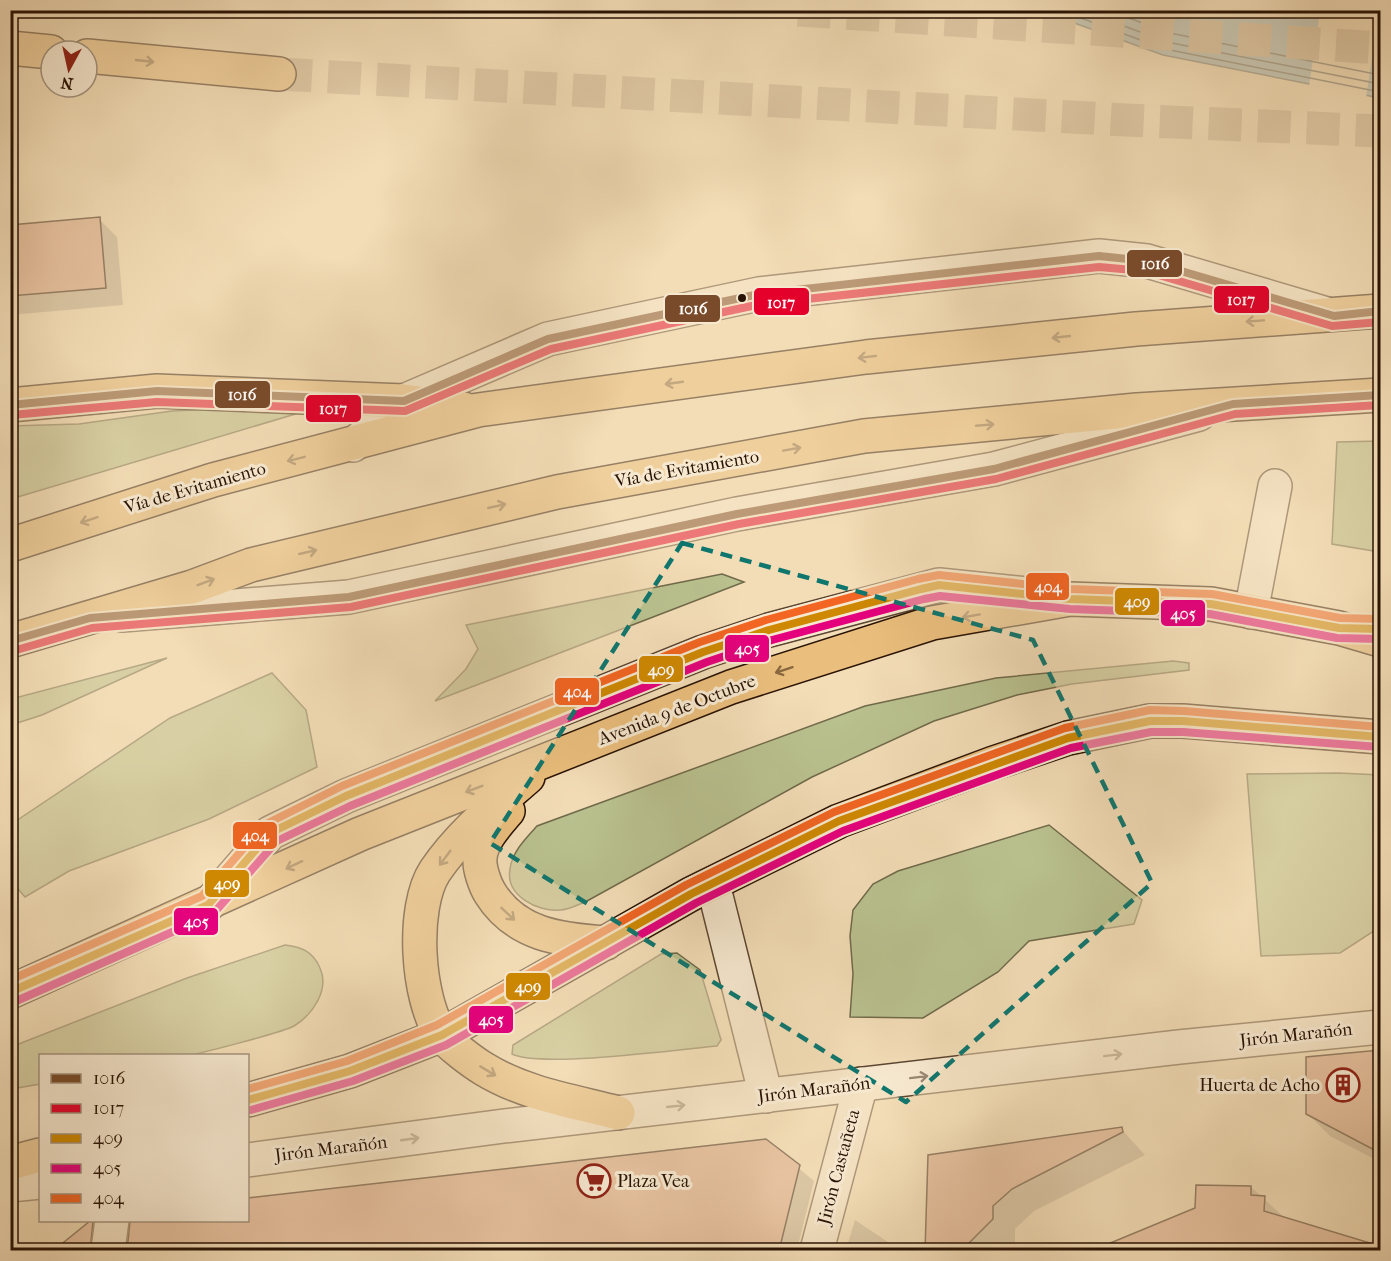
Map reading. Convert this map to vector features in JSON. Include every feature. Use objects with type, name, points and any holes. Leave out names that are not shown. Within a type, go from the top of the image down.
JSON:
[{"type":"main road","points":[[10,48],[39,51]]},
{"type":"main road","points":[[99,57],[279,74]]},
{"type":"main road","name":"Vía de Evitamiento","points":[[10,545],[213,480],[353,445],[478,410],[866,357],[1136,329],[1380,311]]},
{"type":"main road","points":[[10,405],[157,391],[404,401],[478,410]]},
{"type":"main road","name":"Vía de Evitamiento","points":[[10,641],[192,587],[251,565],[557,492],[864,436],[1137,410],[1380,395]]},
{"type":"main road","name":"Avenida 9 de Octubre","points":[[10,992],[208,905],[360,834],[732,687],[922,626],[1070,598],[1210,604],[1339,628],[1380,640]]},
{"type":"main road","points":[[1339,628],[1380,629]]},
{"type":"main road","points":[[249,1100],[350,1071],[442,1035],[713,884],[840,821],[991,764],[1068,738],[1150,721],[1183,721],[1380,737]]},
{"type":"main road","points":[[548,760],[490,834],[480,858],[486,886],[498,905],[525,928],[576,941],[606,943]]},
{"type":"main road","points":[[548,760],[475,823],[434,873],[422,901],[419,954],[428,999],[442,1035],[482,1068],[521,1088],[618,1113]]},
{"type":"main road","points":[[10,1163],[39,1155]]},
{"type":"street","points":[[353,445],[404,401],[548,339],[759,294],[1099,256],[1147,261],[1334,316]]},
{"type":"street","points":[[90,618],[349,597],[737,514],[994,469],[1233,404]]},
{"type":"street","points":[[1251,612],[1275,486]]},
{"type":"street","points":[[208,905],[270,833],[288,823],[346,796],[703,652],[770,630],[939,585],[1070,598]]},
{"type":"street","points":[[713,884],[766,1096]]},
{"type":"street","name":"Jirón Marañón","points":[[249,1160],[861,1084],[1380,1027]]},
{"type":"street","name":"Jirón Castañeta","points":[[817,1251],[861,1084]]},
{"type":"street","points":[[10,1185],[39,1182]]},
{"type":"street","points":[[108,1251],[112,1222]]},
{"type":"highlighted area","points":[[682,543],[1033,640],[1152,883],[906,1102],[490,843]]},
{"type":"green space","points":[[329,404],[11,499],[10,426],[79,424],[172,411]]},
{"type":"green space","points":[[1380,441],[1380,552],[1332,544],[1337,442]]},
{"type":"green space","points":[[722,574],[744,582],[435,701],[466,669],[478,649],[466,625]]},
{"type":"green space","points":[[167,658],[42,715],[11,725],[11,699]]},
{"type":"green space","points":[[1173,661],[1189,663],[1189,670],[1072,684],[1017,695],[934,721],[812,777],[587,901],[570,908],[551,910],[533,905],[518,894],[510,879],[511,863],[514,857],[537,826],[865,706],[996,678]]},
{"type":"green space","points":[[272,673],[306,710],[317,767],[209,819],[69,871],[25,897],[11,881],[11,827],[16,821],[170,718]]},
{"type":"green space","points":[[1247,774],[1380,775],[1380,927],[1340,953],[1261,956]]},
{"type":"green space","points":[[1049,825],[1142,900],[1134,924],[1029,941],[998,972],[923,1018],[850,1017],[853,974],[850,936],[853,910],[873,884],[898,871]]},
{"type":"green space","points":[[285,945],[301,949],[314,958],[320,968],[323,985],[318,1001],[301,1021],[274,1033],[194,1054],[39,1054],[39,1084],[11,1089],[11,1047],[187,978]]},
{"type":"green space","points":[[677,953],[700,970],[721,1040],[717,1046],[579,1059],[527,1058],[512,1054],[513,1045],[661,954]]},
{"type":"water","points":[[1041,11],[1380,11],[1380,98],[1163,55]]},
{"type":"pier","points":[[1320,11],[1379,11],[1366,98],[1309,87]]},
{"type":"building","points":[[100,217],[106,288],[10,296],[10,225]]},
{"type":"building","name":"Huerta de Acho","points":[[1380,1050],[1380,1153],[1306,1114],[1306,1057]]},
{"type":"building","points":[[1122,1127],[1123,1132],[1012,1189],[993,1206],[993,1219],[961,1251],[925,1251],[928,1155]]},
{"type":"building","name":"Plaza Vea","points":[[766,1139],[800,1165],[779,1251],[127,1251],[130,1222],[249,1222],[249,1198]]},
{"type":"building","points":[[1196,1185],[1251,1186],[1251,1195],[1265,1196],[1264,1211],[1370,1243],[1369,1251],[1091,1251],[1195,1208]]},
{"type":"building","points":[[89,1222],[93,1222],[90,1251],[53,1251]]},
{"type":"tunnel","points":[[798,10],[1380,48]]},
{"type":"tunnel","points":[[279,74],[1126,120],[1380,131]]},
{"type":"transit line","name":"1016","points":[[10,405],[157,391],[404,401],[548,339],[759,294],[1099,256],[1147,261],[1334,316],[1380,311]]},
{"type":"transit line","name":"1017","points":[[11,415],[157,402],[405,411],[551,349],[761,304],[1099,267],[1145,271],[1332,326],[1380,322]]},
{"type":"transit line","name":"1016","points":[[10,641],[90,618],[349,597],[737,514],[994,469],[1233,404],[1380,395]]},
{"type":"transit line","name":"1017","points":[[13,651],[92,628],[351,607],[739,524],[996,479],[1235,414],[1380,405]]},
{"type":"transit line","name":"404","points":[[10,980],[202,896],[264,825],[342,786],[700,642],[766,620],[918,579],[939,575],[1071,589],[1212,594],[1340,618],[1380,619]]},
{"type":"transit line","name":"409","points":[[10,992],[208,905],[270,833],[346,796],[703,652],[769,630],[921,589],[939,585],[1070,599],[1211,604],[1339,628],[1380,629]]},
{"type":"transit line","name":"405","points":[[14,1002],[213,914],[277,841],[350,806],[707,662],[772,640],[924,599],[940,596],[1070,609],[1210,614],[1337,638],[1380,639]]},
{"type":"transit line","name":"404","points":[[249,1089],[347,1061],[437,1025],[686,885],[834,812],[1065,728],[1150,710],[1380,727]]},
{"type":"transit line","name":"409","points":[[249,1100],[350,1071],[442,1035],[691,894],[839,821],[1068,738],[1150,721],[1183,721],[1380,737]]},
{"type":"transit line","name":"405","points":[[251,1110],[353,1081],[446,1045],[696,903],[843,831],[1071,748],[1151,732],[1183,732],[1379,747]]},
{"type":"place","name":"Huerta de Acho","points":[[1343,1085]]},
{"type":"place","name":"Plaza Vea","points":[[594,1181]]}]
